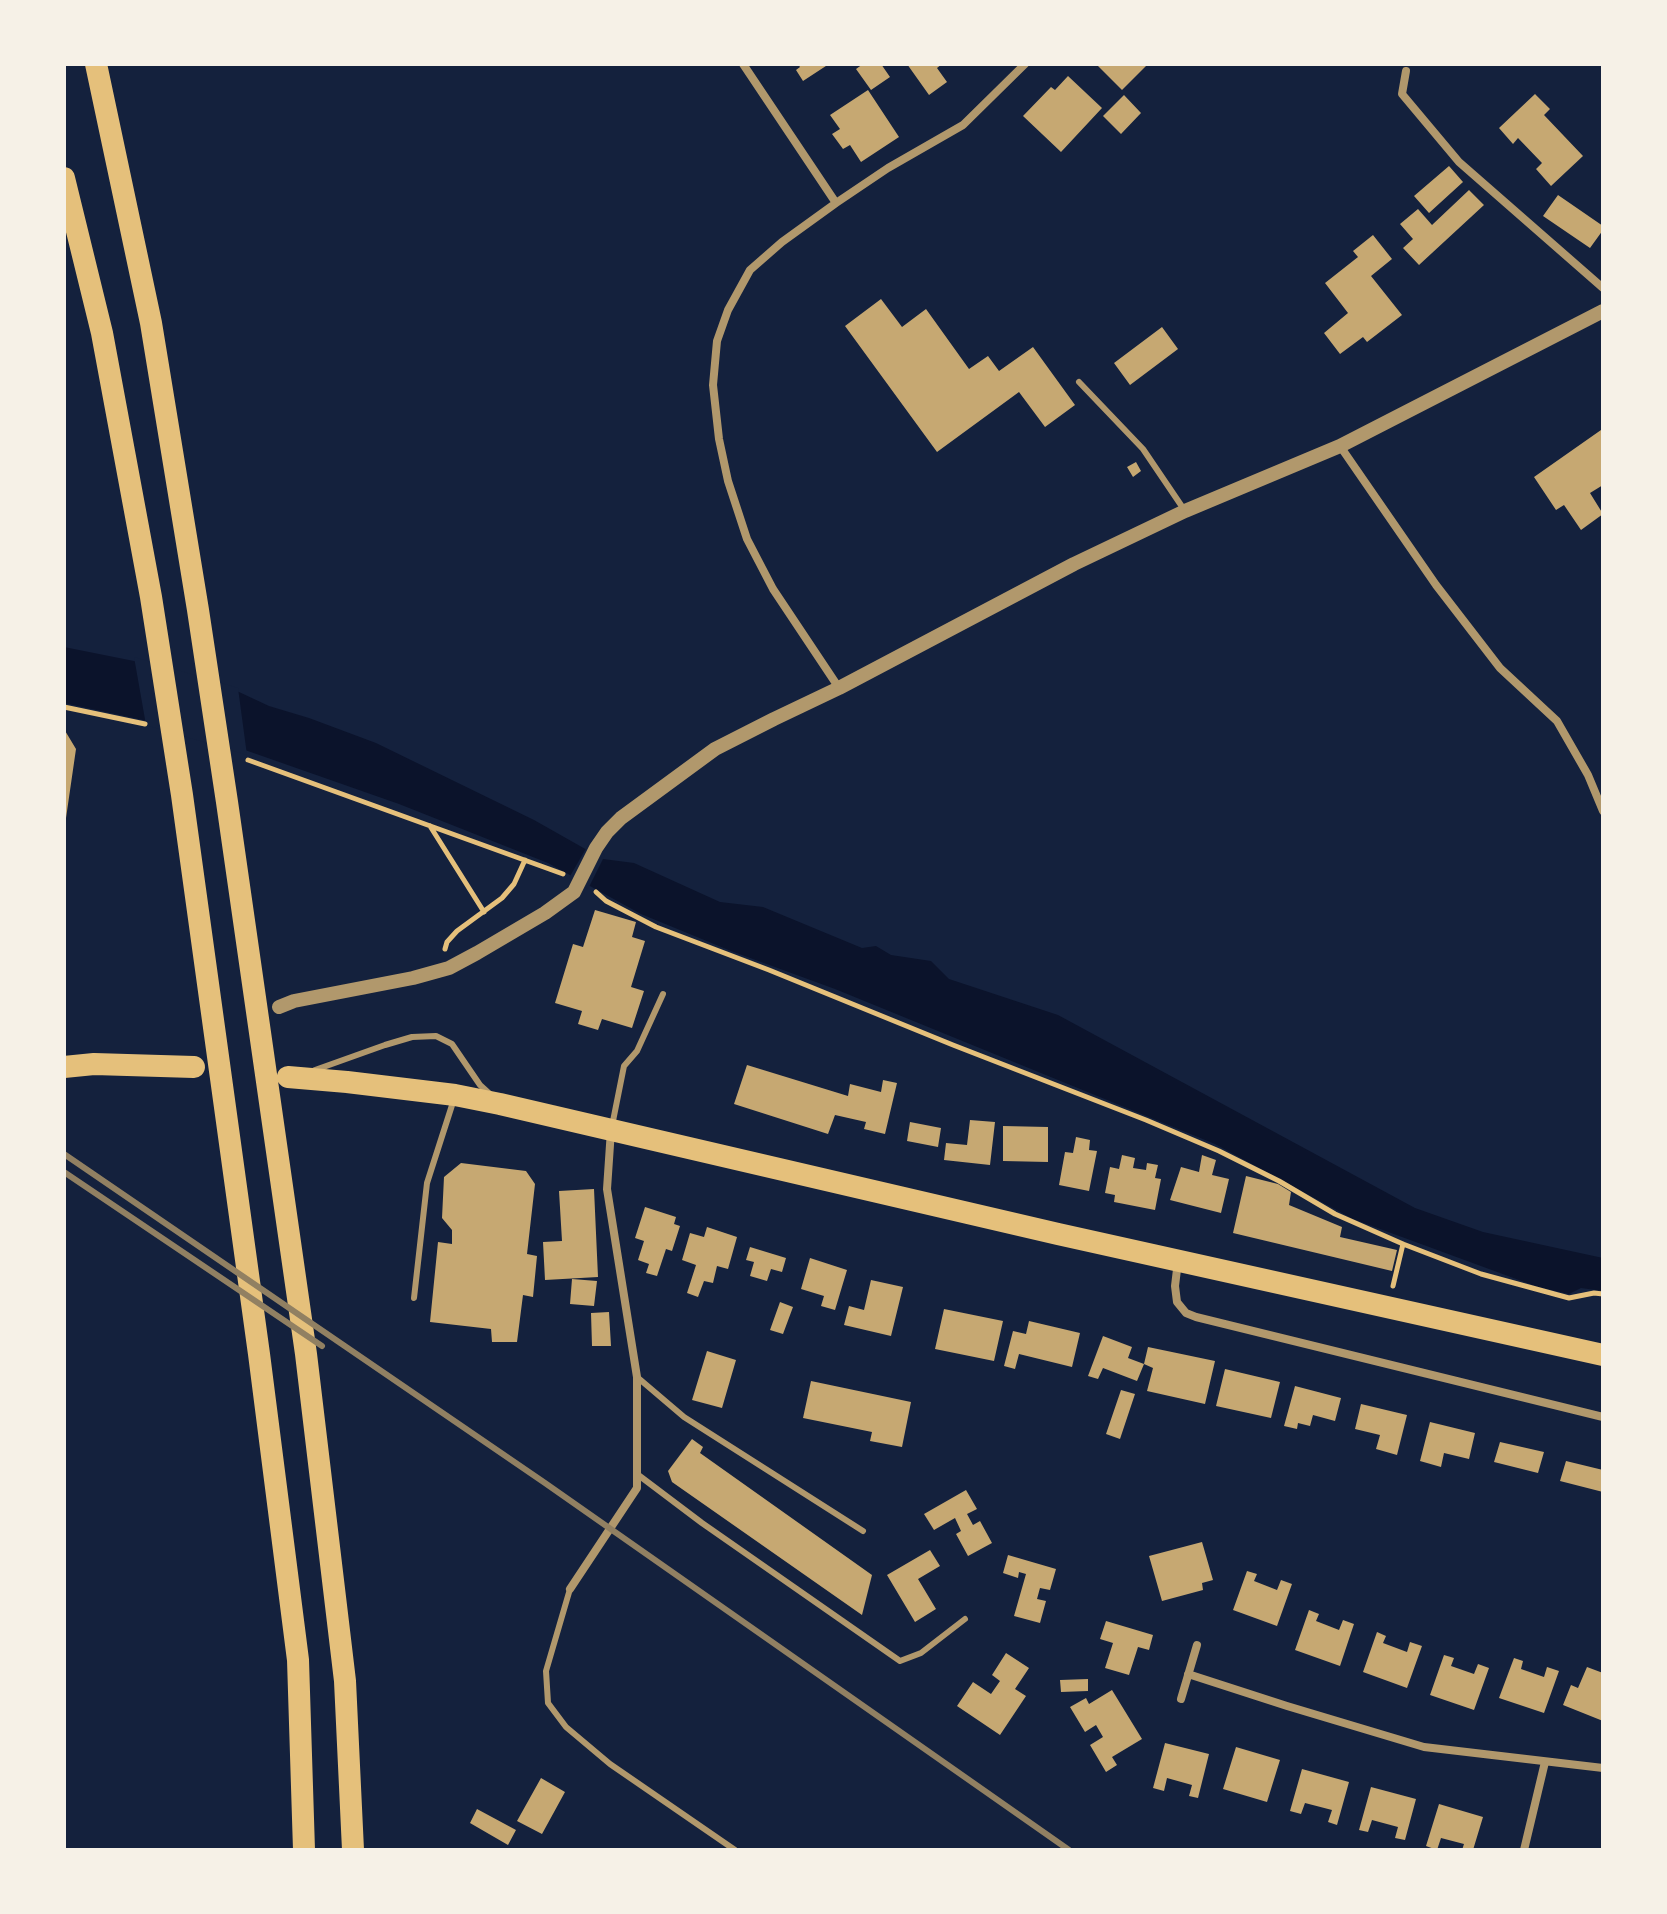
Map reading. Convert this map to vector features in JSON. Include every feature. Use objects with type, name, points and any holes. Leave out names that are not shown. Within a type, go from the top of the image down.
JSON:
[{"type":"highway","points":[[96,64],[151,323],[227,802],[306,1354],[345,1681],[353,1850]]},
{"type":"highway","points":[[64,178],[102,333],[151,597],[203,939],[298,1660],[304,1850]]},
{"type":"highway","points":[[64,1067],[94,1064],[194,1067]]},
{"type":"highway","points":[[293,1077],[455,1095],[500,1104],[1058,1234],[1603,1355]]},
{"type":"street","points":[[743,64],[836,203]]},
{"type":"street","points":[[839,688],[773,589],[747,539],[728,481],[719,439],[713,385],[717,341],[728,310],[750,270],[782,242],[836,203],[888,168],[963,125],[1025,64]]},
{"type":"street","points":[[1406,71],[1402,94],[1459,162],[1603,288]]},
{"type":"street","points":[[279,1007],[294,1001],[449,968],[545,913],[574,892],[607,832],[621,818],[715,749],[839,688],[1074,564],[1185,511],[1340,446],[1603,311]]},
{"type":"street","points":[[1340,446],[1428,574],[1500,668],[1557,721],[1588,775],[1603,811]]},
{"type":"street","points":[[570,1589],[637,1488],[637,1377],[607,1189],[611,1129]]},
{"type":"street","points":[[1178,1260],[1177,1302],[1186,1313],[1196,1317],[1603,1417]]},
{"type":"street","points":[[1181,1699],[1197,1645]]},
{"type":"street","points":[[1188,1674],[1424,1747],[1603,1768]]},
{"type":"street","points":[[1524,1850],[1545,1762]]},
{"type":"lane","points":[[1079,382],[1143,449],[1185,511]]},
{"type":"lane","points":[[611,1129],[624,1066],[637,1051],[663,994]]},
{"type":"lane","points":[[293,1077],[412,1037],[436,1036],[452,1044],[480,1085],[500,1104]]},
{"type":"lane","points":[[414,1298],[427,1183],[455,1095]]},
{"type":"lane","points":[[637,1377],[684,1417],[863,1531]]},
{"type":"lane","points":[[637,1474],[900,1661],[921,1653],[965,1619]]},
{"type":"lane","points":[[570,1589],[546,1671],[548,1703],[566,1727],[610,1764],[735,1850]]},
{"type":"path","points":[[64,707],[145,724]]},
{"type":"path","points":[[248,760],[570,876]]},
{"type":"path","points":[[430,825],[484,912]]},
{"type":"path","points":[[449,968],[444,955],[447,942],[502,898],[514,884],[525,860]]},
{"type":"path","points":[[590,887],[606,901],[656,927],[1205,1145],[1279,1181],[1335,1214],[1403,1244],[1481,1274],[1569,1298],[1603,1294]]},
{"type":"path","points":[[1387,1308],[1403,1244]]},
{"type":"water","points":[[64,647],[134,661],[239,692],[269,706],[376,743],[534,820],[603,859],[634,863],[720,902],[763,907],[862,948],[876,946],[891,955],[931,961],[949,979],[1058,1015],[1415,1208],[1483,1232],[1603,1258],[1603,1291],[1581,1288],[1569,1294],[1538,1287],[1353,1219],[1215,1144],[835,989],[641,914],[548,863],[399,804],[245,750],[143,720],[64,703]]},
{"type":"pier","points":[[134,657],[238,688],[247,755],[146,725]]},
{"type":"pier","points":[[588,845],[605,855],[588,889],[569,878]]},
{"type":"building","points":[[798,64],[829,64],[803,81],[796,70],[800,67]]},
{"type":"building","points":[[863,64],[881,64],[890,77],[871,90],[856,69]]},
{"type":"building","points":[[907,64],[942,64],[937,68],[947,82],[929,95]]},
{"type":"building","points":[[1096,64],[1148,64],[1122,90]]},
{"type":"building","points":[[1068,76],[1102,108],[1061,152],[1023,116],[1051,87],[1055,90]]},
{"type":"building","points":[[868,90],[899,137],[861,162],[850,145],[843,149],[832,134],[840,129],[830,115]]},
{"type":"building","points":[[1535,94],[1550,109],[1544,115],[1583,156],[1551,186],[1536,169],[1542,163],[1518,138],[1513,144],[1499,128]]},
{"type":"building","points":[[1124,95],[1141,113],[1121,134],[1103,116]]},
{"type":"building","points":[[1449,166],[1463,182],[1429,213],[1414,196]]},
{"type":"building","points":[[1469,190],[1484,205],[1419,265],[1403,248],[1413,239],[1400,224],[1418,209],[1432,225]]},
{"type":"building","points":[[1558,195],[1603,226],[1590,248],[1543,216]]},
{"type":"building","points":[[1373,235],[1392,259],[1371,276],[1402,315],[1367,342],[1363,337],[1340,354],[1324,333],[1348,313],[1325,283],[1358,257],[1353,251]]},
{"type":"building","points":[[881,299],[902,327],[926,309],[969,369],[988,356],[999,371],[1033,347],[1075,405],[1045,427],[1019,392],[937,452],[845,326]]},
{"type":"building","points":[[1162,327],[1178,349],[1130,385],[1114,363]]},
{"type":"building","points":[[1601,430],[1603,485],[1590,493],[1603,514],[1581,530],[1564,505],[1556,510],[1534,477]]},
{"type":"building","points":[[1136,462],[1141,471],[1133,477],[1127,467]]},
{"type":"building","points":[[64,729],[76,749],[66,818],[64,818]]},
{"type":"building","points":[[595,910],[636,922],[632,937],[645,941],[631,987],[644,991],[632,1028],[602,1019],[598,1030],[578,1024],[582,1011],[555,1003],[573,944],[583,947]]},
{"type":"building","points":[[747,1065],[848,1096],[850,1084],[881,1092],[883,1080],[897,1083],[885,1134],[864,1129],[866,1122],[835,1115],[828,1134],[734,1104]]},
{"type":"building","points":[[970,1120],[995,1122],[990,1165],[944,1160],[946,1143],[967,1145]]},
{"type":"building","points":[[910,1122],[941,1128],[938,1147],[907,1141]]},
{"type":"building","points":[[1003,1126],[1048,1127],[1048,1162],[1003,1161]]},
{"type":"building","points":[[1076,1137],[1090,1140],[1089,1150],[1097,1151],[1089,1191],[1059,1185],[1065,1152],[1073,1153]]},
{"type":"building","points":[[1122,1155],[1135,1158],[1133,1168],[1146,1170],[1147,1163],[1158,1165],[1155,1178],[1161,1179],[1155,1210],[1114,1202],[1115,1195],[1105,1193],[1110,1167],[1119,1169]]},
{"type":"building","points":[[1202,1155],[1216,1160],[1212,1175],[1229,1179],[1221,1213],[1170,1200],[1181,1167],[1199,1172]]},
{"type":"building","points":[[461,1163],[526,1171],[535,1184],[527,1254],[537,1256],[533,1297],[523,1295],[517,1342],[492,1342],[491,1329],[430,1322],[438,1242],[452,1244],[452,1230],[442,1218],[444,1177]]},
{"type":"building","points":[[1246,1176],[1278,1184],[1291,1192],[1289,1205],[1342,1227],[1340,1237],[1397,1250],[1392,1271],[1233,1233]]},
{"type":"building","points":[[594,1189],[598,1277],[545,1280],[543,1242],[562,1241],[559,1191]]},
{"type":"building","points":[[645,1207],[676,1217],[674,1224],[680,1226],[672,1251],[666,1249],[657,1276],[646,1273],[649,1264],[638,1260],[644,1241],[635,1238]]},
{"type":"building","points":[[707,1227],[737,1237],[728,1269],[717,1266],[713,1283],[704,1281],[698,1297],[687,1293],[696,1265],[682,1260],[690,1233],[704,1237]]},
{"type":"building","points":[[750,1247],[786,1258],[782,1272],[771,1269],[767,1281],[750,1276],[754,1262],[746,1260]]},
{"type":"building","points":[[810,1258],[847,1270],[835,1310],[821,1306],[824,1296],[801,1289]]},
{"type":"building","points":[[572,1279],[597,1281],[594,1306],[570,1304]]},
{"type":"building","points":[[871,1280],[903,1287],[891,1336],[844,1325],[849,1306],[864,1310]]},
{"type":"building","points":[[780,1302],[793,1307],[783,1334],[770,1330]]},
{"type":"building","points":[[944,1309],[1003,1321],[994,1361],[935,1349]]},
{"type":"building","points":[[609,1312],[611,1346],[592,1346],[591,1313]]},
{"type":"building","points":[[1029,1321],[1080,1333],[1072,1367],[1019,1354],[1015,1369],[1004,1366],[1013,1331],[1026,1334]]},
{"type":"building","points":[[1103,1336],[1132,1347],[1128,1358],[1144,1364],[1137,1381],[1103,1368],[1098,1379],[1088,1376]]},
{"type":"building","points":[[1148,1347],[1215,1361],[1205,1404],[1147,1391],[1153,1368],[1144,1364]]},
{"type":"building","points":[[707,1351],[736,1360],[722,1408],[692,1400]]},
{"type":"building","points":[[1225,1369],[1280,1382],[1271,1418],[1216,1406]]},
{"type":"building","points":[[811,1381],[911,1402],[902,1447],[870,1441],[872,1432],[803,1418]]},
{"type":"building","points":[[1295,1386],[1341,1398],[1335,1421],[1313,1415],[1310,1426],[1298,1423],[1297,1429],[1284,1426]]},
{"type":"building","points":[[1121,1390],[1135,1394],[1120,1439],[1106,1434]]},
{"type":"building","points":[[1361,1404],[1407,1415],[1397,1455],[1376,1449],[1380,1435],[1355,1429]]},
{"type":"building","points":[[1430,1422],[1475,1433],[1469,1459],[1444,1453],[1441,1467],[1420,1461]]},
{"type":"building","points":[[692,1439],[703,1447],[700,1453],[872,1575],[862,1615],[672,1482],[668,1471]]},
{"type":"building","points":[[1500,1442],[1544,1452],[1538,1473],[1494,1462]]},
{"type":"building","points":[[1566,1461],[1603,1470],[1603,1492],[1560,1481]]},
{"type":"building","points":[[966,1490],[977,1509],[967,1514],[973,1525],[980,1521],[992,1543],[968,1556],[956,1534],[961,1531],[955,1518],[934,1530],[924,1514]]},
{"type":"building","points":[[1202,1542],[1213,1580],[1202,1583],[1203,1590],[1162,1601],[1149,1556]]},
{"type":"building","points":[[930,1550],[940,1566],[918,1579],[936,1609],[915,1622],[887,1575]]},
{"type":"building","points":[[1008,1555],[1056,1569],[1050,1590],[1040,1588],[1037,1599],[1046,1601],[1040,1623],[1014,1616],[1026,1574],[1019,1572],[1018,1578],[1003,1573]]},
{"type":"building","points":[[1247,1571],[1257,1574],[1254,1581],[1277,1590],[1281,1580],[1292,1584],[1277,1626],[1233,1610]]},
{"type":"building","points":[[1309,1610],[1319,1614],[1316,1621],[1339,1630],[1343,1620],[1354,1624],[1340,1666],[1295,1650]]},
{"type":"building","points":[[1106,1621],[1153,1635],[1149,1650],[1138,1647],[1129,1675],[1105,1668],[1113,1643],[1100,1639]]},
{"type":"building","points":[[1377,1632],[1386,1636],[1383,1643],[1407,1652],[1410,1642],[1422,1646],[1407,1688],[1363,1672]]},
{"type":"building","points":[[1006,1653],[1029,1668],[1015,1689],[1026,1696],[1000,1735],[957,1706],[973,1682],[991,1694],[1000,1681],[992,1675]]},
{"type":"building","points":[[1444,1655],[1454,1658],[1451,1666],[1474,1674],[1478,1664],[1489,1668],[1474,1710],[1430,1695]]},
{"type":"building","points":[[1514,1658],[1523,1661],[1521,1669],[1544,1677],[1547,1667],[1559,1671],[1544,1713],[1499,1698]]},
{"type":"building","points":[[1587,1667],[1603,1673],[1603,1721],[1563,1705],[1571,1685],[1578,1688]]},
{"type":"building","points":[[1088,1679],[1088,1691],[1061,1692],[1060,1680]]},
{"type":"building","points":[[1112,1690],[1142,1739],[1112,1757],[1117,1765],[1106,1772],[1090,1745],[1103,1737],[1096,1725],[1085,1732],[1070,1707],[1086,1698],[1089,1704]]},
{"type":"building","points":[[1165,1743],[1209,1754],[1198,1798],[1189,1796],[1192,1785],[1167,1778],[1164,1791],[1153,1788]]},
{"type":"building","points":[[1236,1747],[1280,1760],[1267,1802],[1223,1789]]},
{"type":"building","points":[[1302,1769],[1349,1782],[1337,1825],[1328,1822],[1332,1810],[1305,1803],[1301,1814],[1290,1811]]},
{"type":"building","points":[[541,1778],[565,1792],[542,1834],[517,1821]]},
{"type":"building","points":[[1371,1787],[1416,1799],[1405,1840],[1395,1838],[1398,1827],[1372,1820],[1368,1832],[1359,1830]]},
{"type":"building","points":[[1439,1804],[1483,1817],[1473,1850],[1462,1850],[1464,1844],[1441,1838],[1437,1850],[1426,1846]]},
{"type":"building","points":[[477,1809],[516,1830],[508,1845],[470,1823]]},
{"type":"railway","points":[[64,1154],[545,1483],[1069,1850]]},
{"type":"railway","points":[[64,1172],[322,1346]]}]
